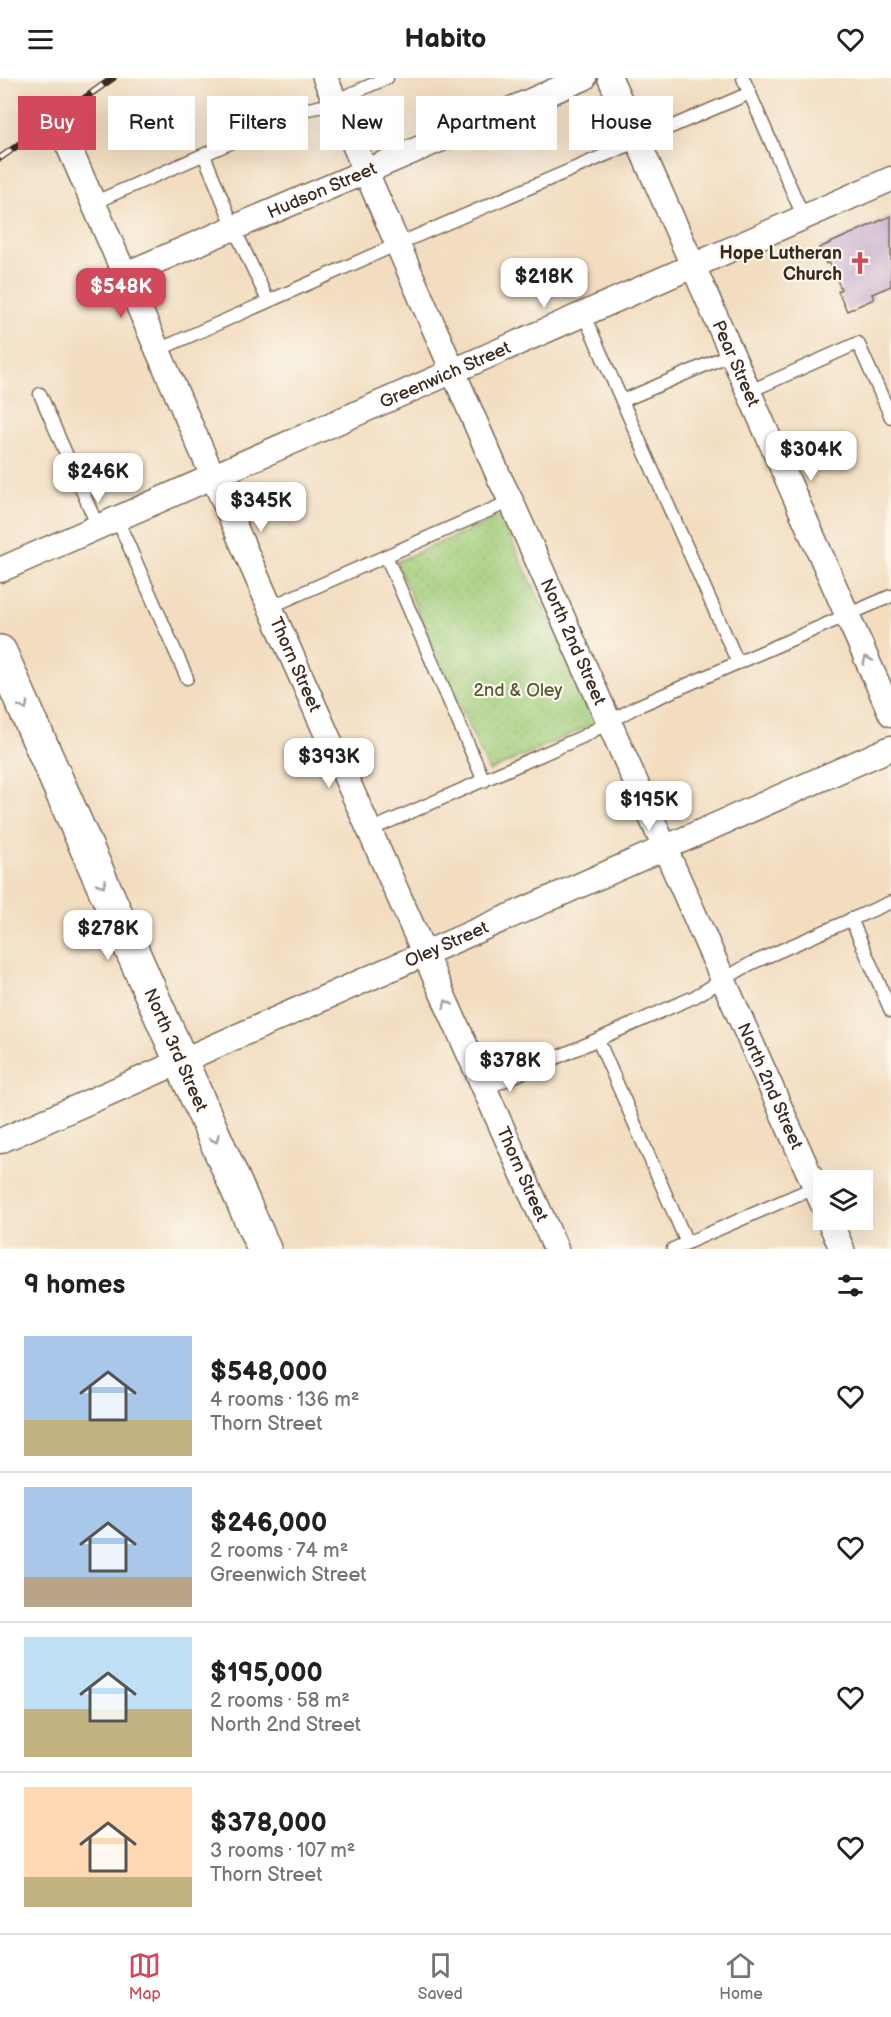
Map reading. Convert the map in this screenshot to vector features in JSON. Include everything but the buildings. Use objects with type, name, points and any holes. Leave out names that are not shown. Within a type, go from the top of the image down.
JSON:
[{"type":"street","name":"North 2nd Street","points":[[325,78],[333,96]]},
{"type":"street","name":"Hudson Street","points":[[126,274],[584,78]]},
{"type":"street","name":"Pear Street","points":[[610,78],[618,96]]},
{"type":"street","name":"Thorn Street","points":[[70,150],[270,607],[556,1249]]},
{"type":"street","name":"North 2nd Street","points":[[357,150],[500,480],[610,722],[813,1183]]},
{"type":"street","name":"Pear Street","points":[[641,150],[891,714]]},
{"type":"street","name":"Greenwich Street","points":[[0,570],[891,179]]},
{"type":"street","name":"North 3rd Street","points":[[0,652],[264,1249]]},
{"type":"street","name":"Oley Street","points":[[0,1141],[891,748]]},
{"type":"street","points":[[833,1230],[842,1249]]},
{"type":"lane","points":[[346,96],[387,78]]},
{"type":"lane","points":[[743,78],[804,218]]},
{"type":"lane","points":[[673,126],[750,93]]},
{"type":"lane","points":[[93,203],[308,109],[320,107]]},
{"type":"lane","points":[[158,350],[616,150]]},
{"type":"lane","points":[[204,155],[268,302]]},
{"type":"lane","points":[[584,315],[738,663]]},
{"type":"lane","points":[[748,392],[858,344],[891,417]]},
{"type":"lane","points":[[622,401],[731,354]]},
{"type":"lane","points":[[40,394],[187,678]]},
{"type":"lane","points":[[270,607],[511,501]]},
{"type":"lane","points":[[386,556],[484,780]]},
{"type":"lane","points":[[370,830],[582,737],[636,707],[891,596]]},
{"type":"lane","points":[[485,1089],[694,997],[750,963],[891,902]]},
{"type":"lane","points":[[851,919],[891,1011]]},
{"type":"lane","points":[[598,1040],[687,1243]]},
{"type":"lane","points":[[673,1249],[813,1199]]},
{"type":"green space","name":"2nd & Oley","points":[[500,517],[598,722],[489,771],[396,562]]},
{"type":"railway","points":[[0,158],[113,78]]},
{"type":"place","name":"Hope Lutheran Church","points":[[860,263]]}]
